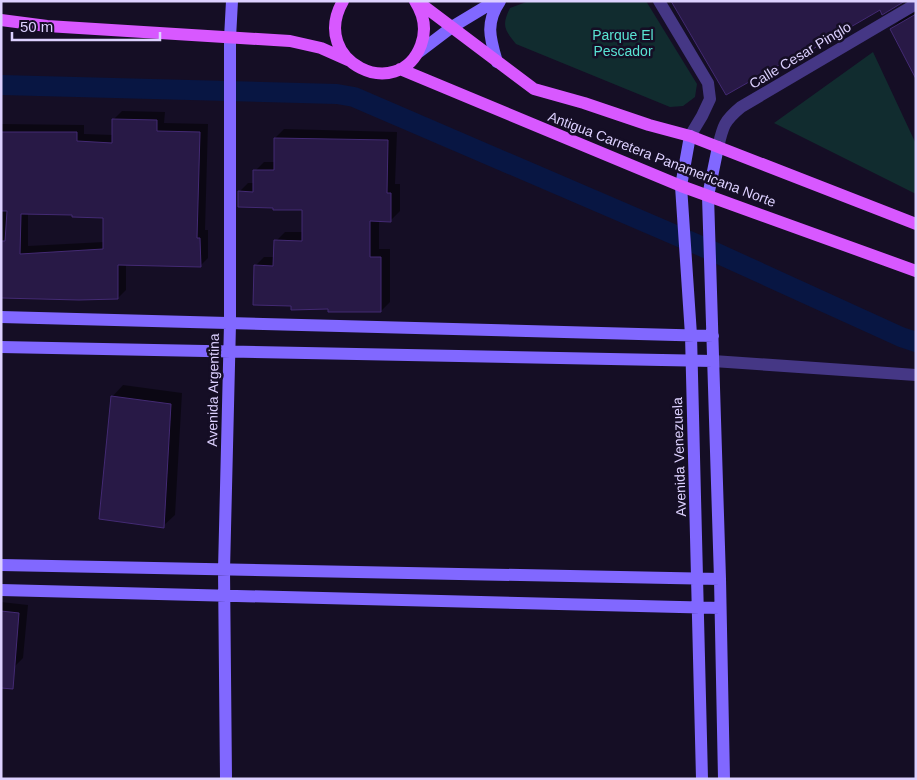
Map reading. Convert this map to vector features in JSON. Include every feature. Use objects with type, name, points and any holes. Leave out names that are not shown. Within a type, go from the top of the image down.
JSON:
[{"type":"main road","points":[[343,1],[335,22],[335,36],[339,49],[359,69],[372,73],[386,73],[400,69],[410,62],[418,52],[424,38],[424,24],[421,10],[416,1]]},
{"type":"main road","name":"Antigua Carretera Panamericana Norte","points":[[416,1],[534,89],[690,136],[916,224]]},
{"type":"main road","points":[[1,20],[48,26],[290,41],[321,48],[348,60]]},
{"type":"main road","name":"Antigua Carretera Panamericana Norte","points":[[400,69],[682,186],[916,271]]},
{"type":"street","name":"Avenida Argentina","points":[[226,779],[224,570],[230,324],[230,38],[232,1]]},
{"type":"street","points":[[418,52],[452,27],[495,1]]},
{"type":"street","points":[[497,62],[492,46],[490,25],[492,15],[500,1]]},
{"type":"street","points":[[659,1],[708,83],[710,99],[690,136]]},
{"type":"street","name":"Calle Cesar Pinglo","points":[[718,147],[722,130],[728,117],[741,107],[916,4]]},
{"type":"street","name":"Avenida Venezuela","points":[[690,136],[682,186],[692,360],[702,779]]},
{"type":"street","points":[[718,147],[708,196],[724,779]]},
{"type":"street","points":[[1,317],[713,336]]},
{"type":"street","points":[[1,347],[692,360],[916,375]]},
{"type":"street","points":[[1,565],[720,579]]},
{"type":"street","points":[[1,590],[720,608]]},
{"type":"green space","name":"Parque El Pescador","points":[[529,1],[646,1],[697,84],[695,97],[683,106],[670,107],[516,44],[507,31],[506,19],[510,8]]},
{"type":"green space","points":[[873,52],[916,144],[916,194],[774,123]]},
{"type":"building","points":[[671,1],[905,1],[882,15],[880,10],[811,50],[770,70],[726,95]]},
{"type":"building","points":[[916,14],[916,79],[890,29]]},
{"type":"building","points":[[112,119],[157,120],[157,131],[200,132],[197,238],[200,238],[201,267],[118,265],[118,299],[1,298],[1,241],[5,241],[7,211],[1,211],[1,132],[77,132],[77,141],[112,143]],"holes":[[[21,214],[72,215],[72,217],[103,218],[103,249],[20,254]]]},
{"type":"building","points":[[274,138],[388,140],[387,193],[391,193],[391,222],[370,221],[370,257],[381,257],[381,312],[328,312],[328,309],[291,310],[291,306],[253,305],[254,265],[273,266],[274,240],[302,241],[302,210],[238,207],[238,191],[253,192],[253,170],[274,170]]},
{"type":"building","points":[[111,396],[171,404],[164,528],[99,519]]},
{"type":"building","points":[[1,611],[19,613],[13,689],[1,688]]},
{"type":"waterway","points":[[1,85],[337,94],[354,97],[710,250],[901,337],[916,342]]}]
